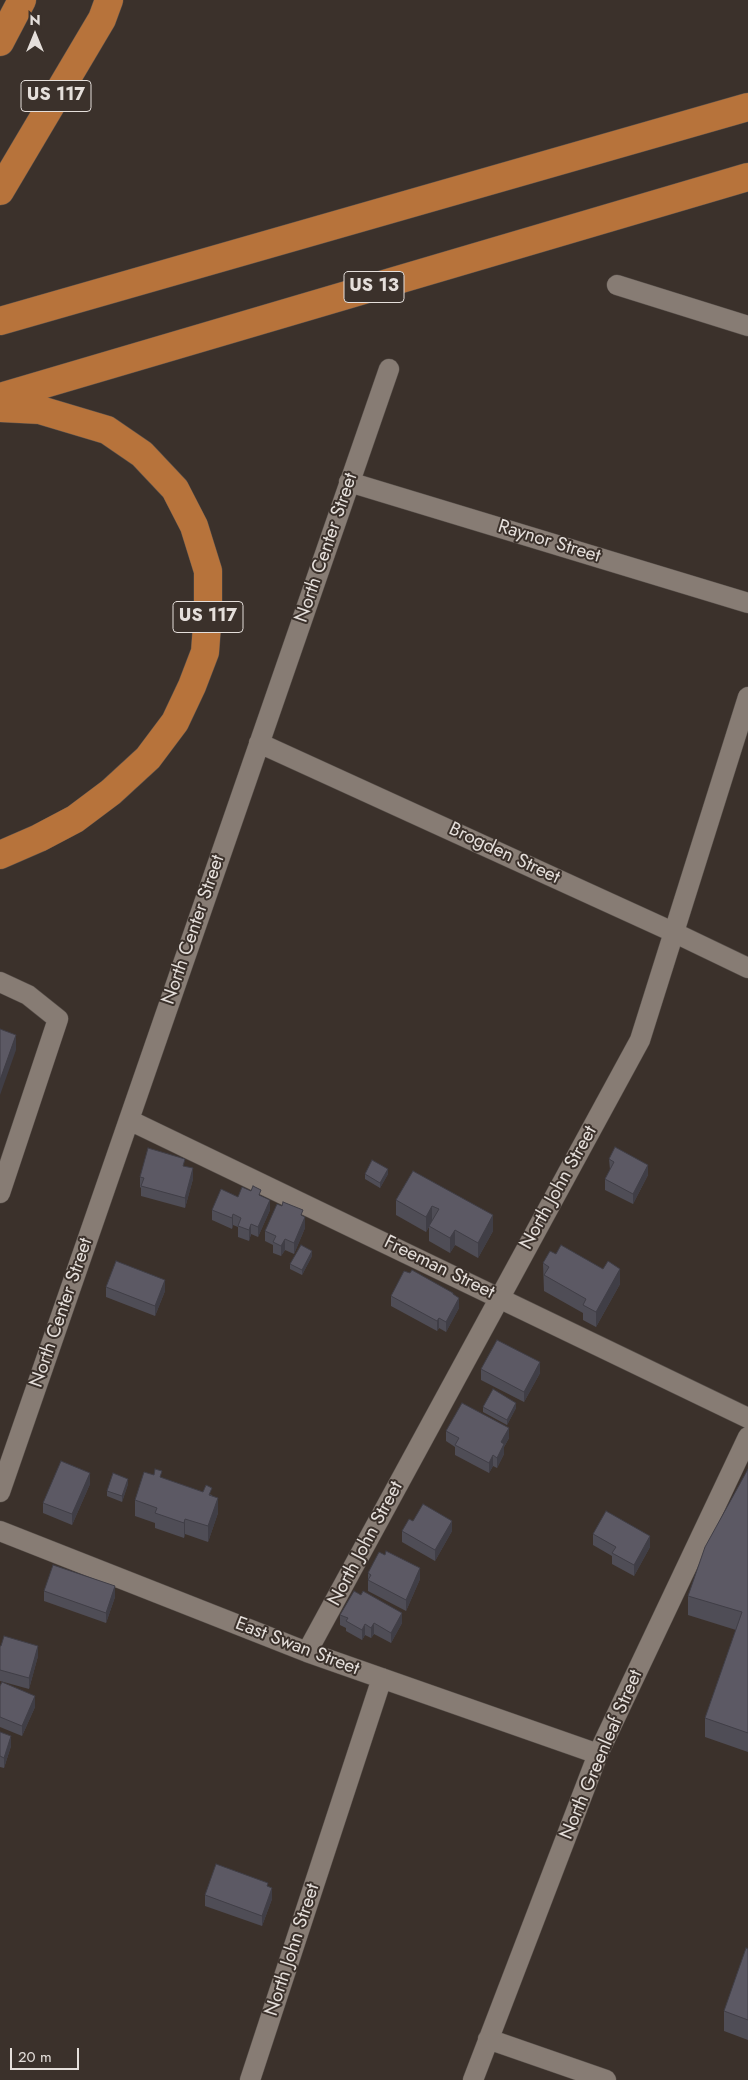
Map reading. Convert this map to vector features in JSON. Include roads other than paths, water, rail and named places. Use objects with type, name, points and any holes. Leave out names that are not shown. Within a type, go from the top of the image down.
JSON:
[{"type":"highway","points":[[0,42],[22,0]]},
{"type":"highway","name":"US 117","points":[[0,191],[102,19],[109,0]]},
{"type":"highway","points":[[0,321],[748,107]]},
{"type":"highway","name":"US 13","points":[[0,397],[748,177]]},
{"type":"highway","name":"US 117","points":[[0,408],[40,410],[107,430],[142,454],[175,489],[194,526],[208,571],[208,612],[205,652],[175,722],[148,758],[111,792],[75,819],[0,856]]},
{"type":"street","points":[[617,285],[748,326]]},
{"type":"street","name":"North Center Street","points":[[0,1492],[388,369]]},
{"type":"street","name":"Raynor Street","points":[[349,482],[748,603]]},
{"type":"street","name":"North John Street","points":[[307,1652],[640,1040],[748,697]]},
{"type":"street","name":"Brogden Street","points":[[259,742],[748,968]]},
{"type":"street","points":[[0,982],[28,995],[58,1019],[0,1193]]},
{"type":"street","name":"Freeman Street","points":[[129,1120],[748,1418]]},
{"type":"street","name":"North Greenleaf Street","points":[[473,2080],[598,1754],[748,1437]]},
{"type":"street","name":"East Swan Street","points":[[0,1531],[307,1652],[598,1754]]},
{"type":"street","name":"North John Street","points":[[250,2080],[382,1678]]},
{"type":"street","points":[[488,2040],[606,2080]]}]
